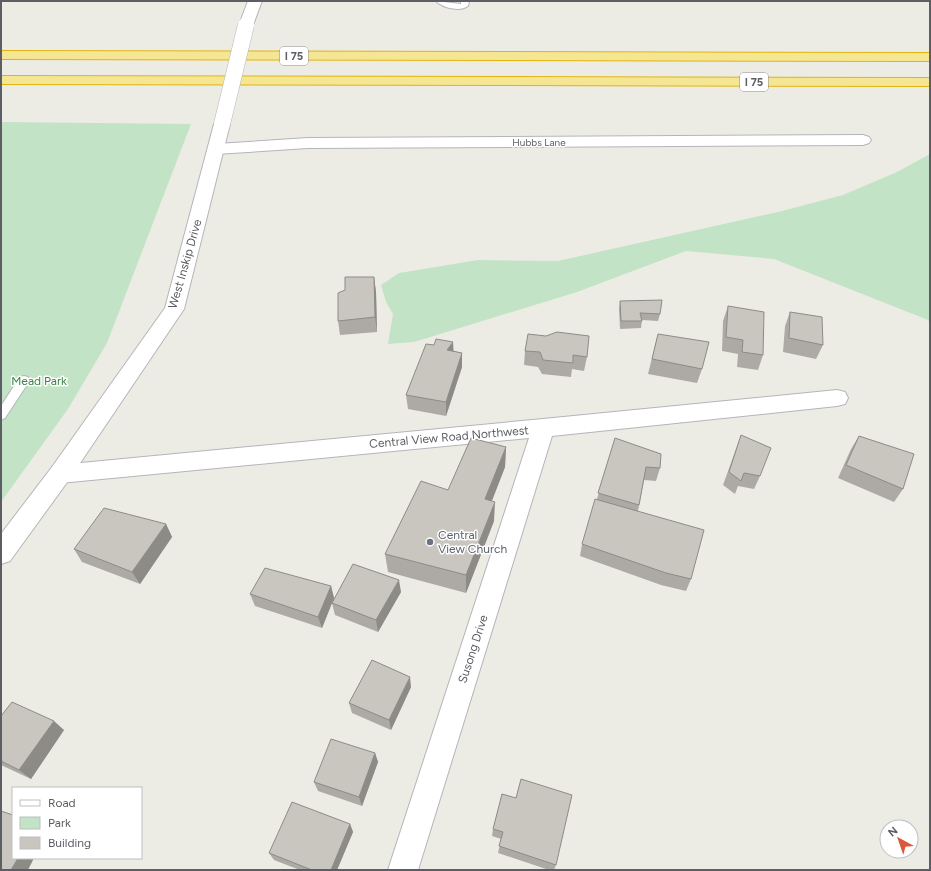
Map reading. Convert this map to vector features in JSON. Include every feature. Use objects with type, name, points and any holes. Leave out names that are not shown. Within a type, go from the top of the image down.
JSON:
[{"type":"highway","name":"I 75","points":[[1,56],[930,56]]},
{"type":"highway","name":"I 75","points":[[1,80],[930,82]]},
{"type":"street","name":"West Inskip Drive","points":[[1,553],[60,474],[174,309],[216,149],[246,26],[255,1]]},
{"type":"street","name":"Hubbs Lane","points":[[216,149],[308,142],[863,140]]},
{"type":"street","name":"Central View Road Northwest","points":[[60,474],[543,428],[837,398]]},
{"type":"street","name":"Susong Drive","points":[[403,870],[543,428]]},
{"type":"lane","points":[[440,1],[446,5],[464,6],[465,1]]},
{"type":"lane","points":[[1,415],[24,380]]},
{"type":"green space","name":"Mead Park","points":[[1,122],[191,124],[107,343],[68,409],[1,502]]},
{"type":"green space","points":[[930,154],[930,323],[928,320],[774,259],[686,251],[577,292],[414,342],[388,344],[393,314],[386,302],[381,285],[399,273],[478,260],[558,261],[778,212],[843,195],[897,172]]},
{"type":"building","points":[[345,277],[374,277],[375,317],[338,321],[338,293],[345,290]]},
{"type":"building","points":[[662,300],[660,314],[640,313],[642,321],[621,321],[620,301]]},
{"type":"building","points":[[728,306],[764,312],[763,355],[742,352],[743,340],[726,337]]},
{"type":"building","points":[[790,312],[822,317],[823,345],[789,338]]},
{"type":"building","points":[[557,332],[589,336],[587,357],[573,355],[573,363],[543,360],[540,352],[525,351],[528,334],[546,336]]},
{"type":"building","points":[[658,334],[709,342],[702,369],[652,359]]},
{"type":"building","points":[[436,339],[453,342],[447,350],[462,353],[446,402],[406,395],[426,344],[434,345]]},
{"type":"building","points":[[741,435],[771,448],[760,476],[744,473],[741,481],[729,472]]},
{"type":"building","points":[[859,436],[914,454],[903,489],[846,465]]},
{"type":"building","points":[[471,438],[506,447],[485,499],[495,502],[466,575],[385,554],[421,481],[448,490]]},
{"type":"building","points":[[615,438],[661,454],[660,468],[646,467],[639,505],[598,493]]},
{"type":"building","points":[[595,499],[704,530],[691,579],[666,573],[582,544]]},
{"type":"building","points":[[104,508],[166,524],[132,572],[74,549]]},
{"type":"building","points":[[353,564],[399,580],[376,620],[332,603]]},
{"type":"building","points":[[265,568],[331,586],[318,617],[250,594]]},
{"type":"building","points":[[372,660],[410,677],[389,720],[349,703]]},
{"type":"building","points":[[12,702],[54,721],[19,770],[1,761],[1,716]]},
{"type":"building","points":[[331,739],[375,753],[359,797],[314,782]]},
{"type":"building","points":[[521,779],[572,795],[556,865],[499,846],[503,832],[493,829],[502,794],[516,798]]},
{"type":"building","points":[[292,802],[350,824],[331,870],[312,870],[269,853]]},
{"type":"building","points":[[1,811],[12,815],[12,859],[17,859],[11,870],[1,870]]},
{"type":"place","name":"Central View Church","points":[[430,542]]}]
